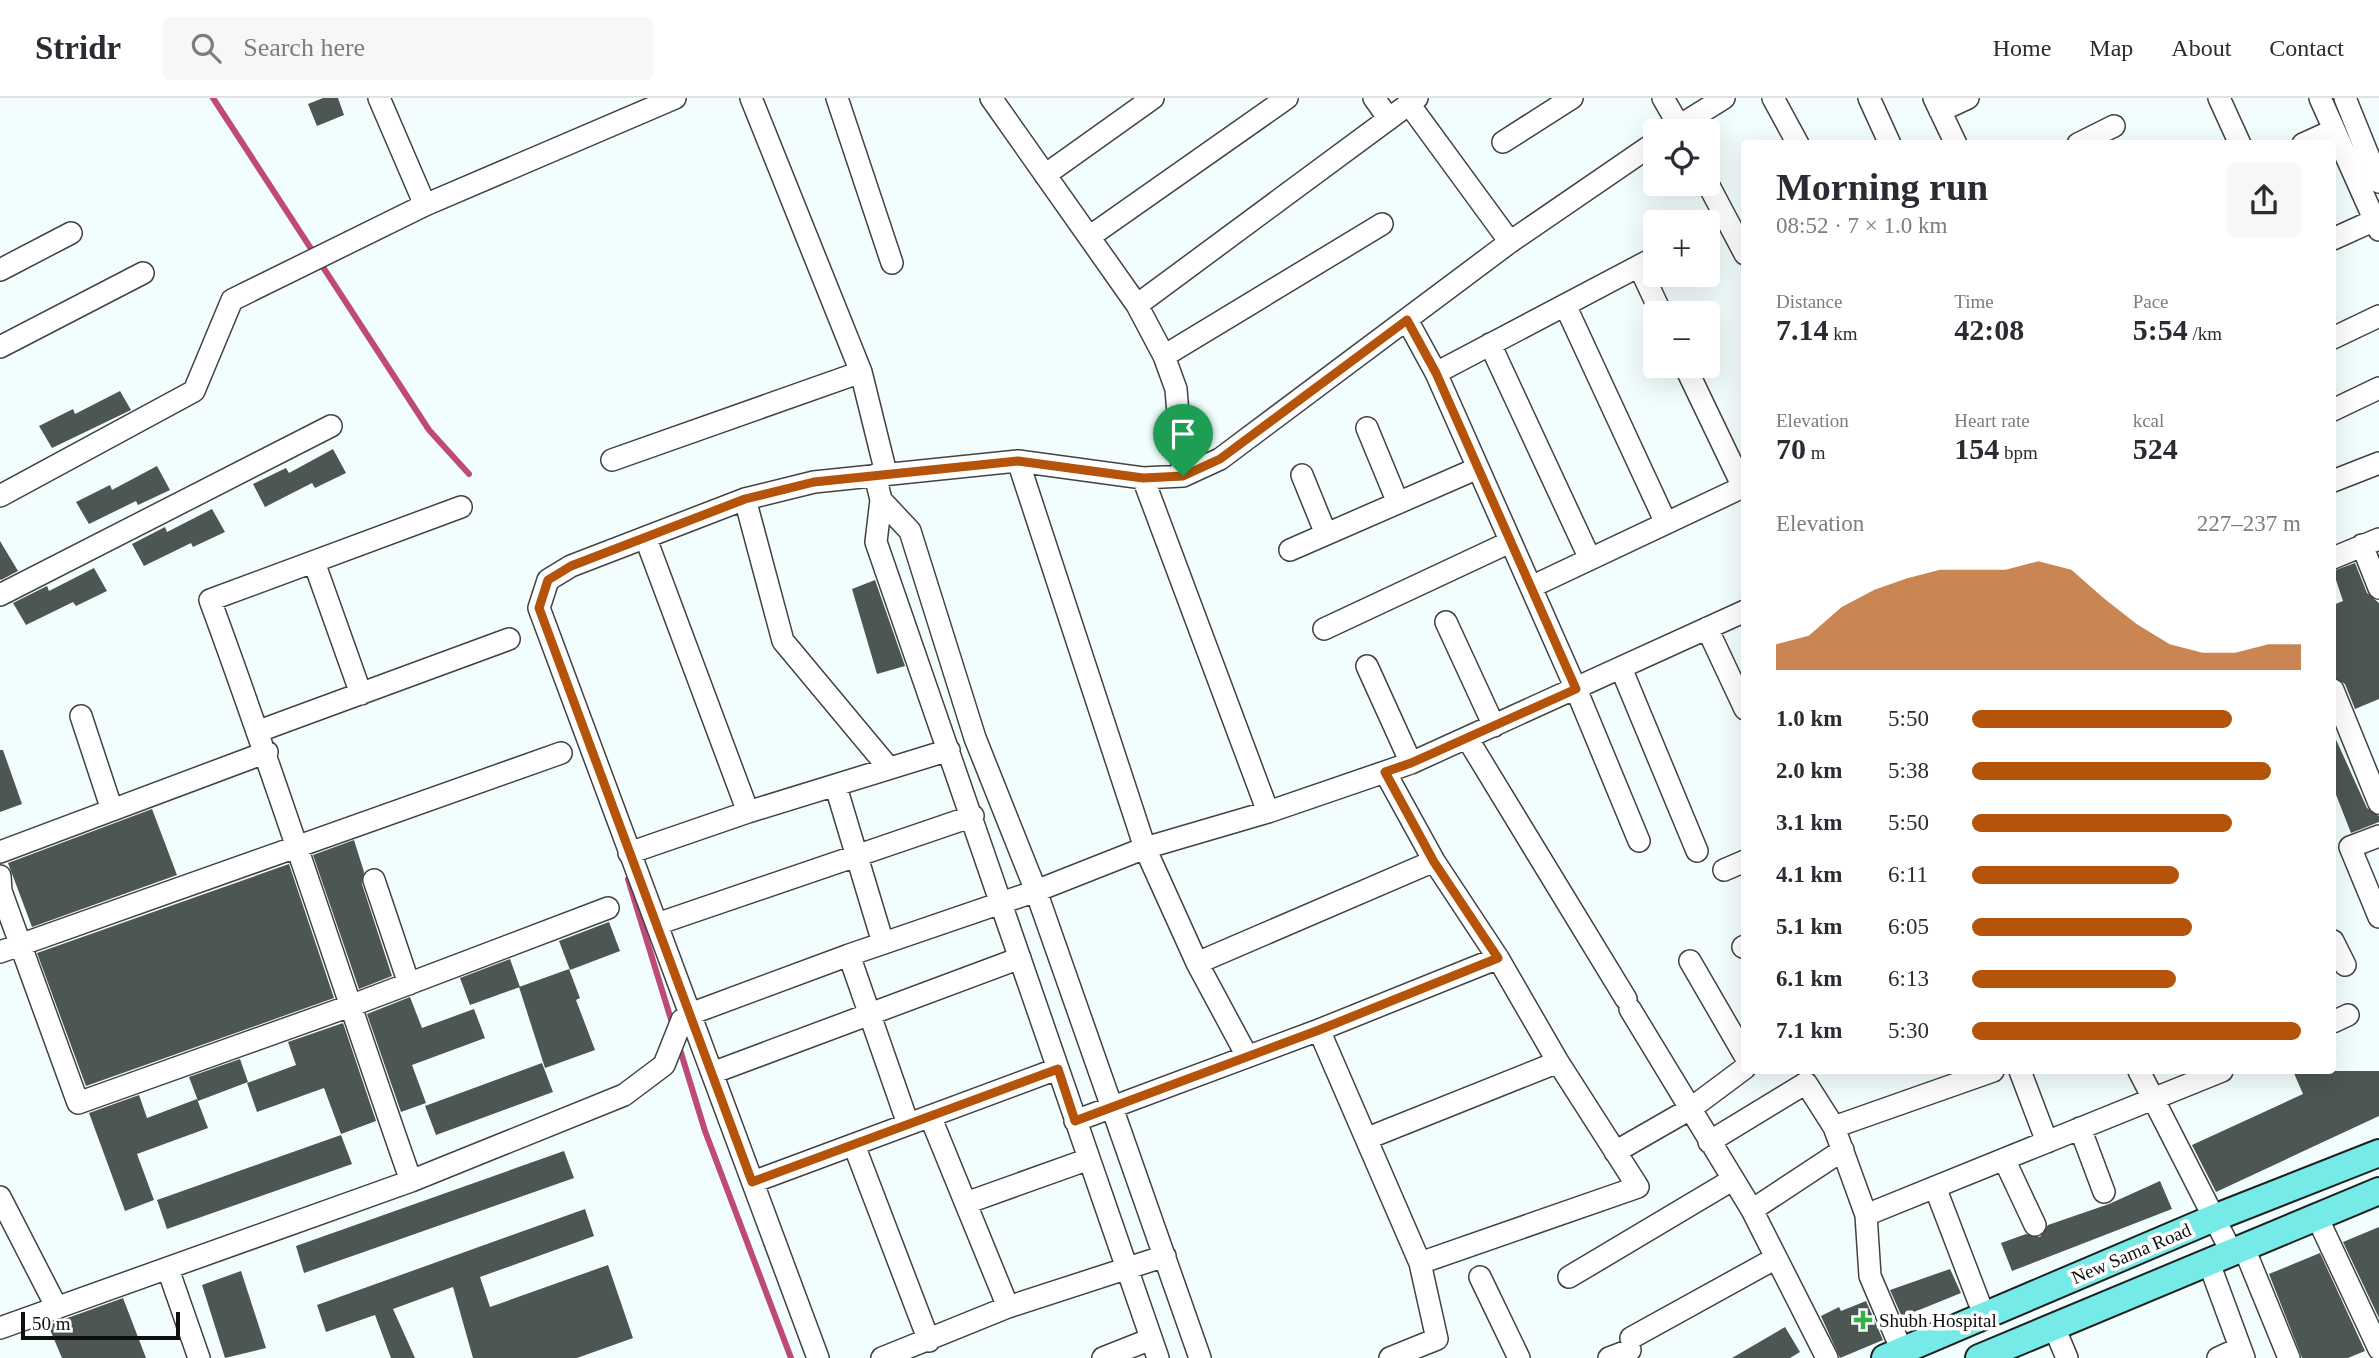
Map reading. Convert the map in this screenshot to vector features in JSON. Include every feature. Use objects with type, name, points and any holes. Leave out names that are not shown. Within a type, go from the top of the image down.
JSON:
[{"type":"main road","name":"New Sama Road","points":[[1894,1354],[2214,1218],[2379,1153]]},
{"type":"main road","name":"New Sama Road","points":[[1979,1358],[2379,1191]]},
{"type":"street","points":[[379,98],[425,205]]},
{"type":"street","points":[[0,496],[194,391],[232,300],[425,205],[675,98]]},
{"type":"street","points":[[751,98],[861,372],[880,474],[881,500],[876,542],[1003,902],[1075,1121],[1155,1348],[1103,1358]]},
{"type":"street","points":[[837,98],[892,263]]},
{"type":"street","points":[[1045,176],[1153,98]]},
{"type":"street","points":[[1089,237],[1287,98]]},
{"type":"street","points":[[1374,98],[1389,119]]},
{"type":"street","points":[[1503,142],[1572,98]]},
{"type":"street","points":[[1663,98],[1673,119]]},
{"type":"street","points":[[1693,119],[1724,98]]},
{"type":"street","points":[[1773,98],[1796,140]]},
{"type":"street","points":[[1869,98],[1888,140]]},
{"type":"street","points":[[1952,140],[1938,104],[1968,98]]},
{"type":"street","points":[[2219,98],[2238,140]]},
{"type":"street","points":[[2320,98],[2377,225],[2336,238]]},
{"type":"street","points":[[2345,98],[2379,182]]},
{"type":"street","points":[[1000,101],[1045,176],[1137,305],[1164,356],[1177,389],[1183,476]]},
{"type":"street","points":[[1137,305],[1413,101],[1510,242]]},
{"type":"street","points":[[2086,140],[2114,126]]},
{"type":"street","points":[[2312,140],[2334,130]]},
{"type":"street","points":[[817,1358],[712,1073],[686,1017],[657,924],[539,608],[548,580],[571,566],[745,499],[784,487],[880,474],[1018,461],[1143,478],[1183,476],[1220,459],[1510,242],[1643,151]]},
{"type":"street","points":[[1164,356],[1382,224]]},
{"type":"street","points":[[1720,228],[1741,249]]},
{"type":"street","points":[[0,270],[71,233]]},
{"type":"street","points":[[1436,373],[1643,264]]},
{"type":"street","points":[[0,347],[142,273]]},
{"type":"street","points":[[1564,305],[1666,523]]},
{"type":"street","points":[[2336,337],[2379,316]]},
{"type":"street","points":[[1407,320],[1436,373],[1576,689],[1639,841]]},
{"type":"street","points":[[1490,344],[1590,559]]},
{"type":"street","points":[[612,460],[861,372]]},
{"type":"street","points":[[1691,378],[1741,480]]},
{"type":"street","points":[[2336,409],[2379,388]]},
{"type":"street","points":[[0,595],[331,426]]},
{"type":"street","points":[[1367,428],[1398,503]]},
{"type":"street","points":[[1018,461],[1145,848],[1197,963],[1247,1056]]},
{"type":"street","points":[[2336,480],[2379,463]]},
{"type":"street","points":[[1290,550],[1478,468]]},
{"type":"street","points":[[1302,475],[1325,534]]},
{"type":"street","points":[[1143,478],[1268,812]]},
{"type":"street","points":[[1531,587],[1741,487]]},
{"type":"street","points":[[745,499],[783,641],[888,767]]},
{"type":"street","points":[[881,500],[910,531],[975,738],[1036,891],[1200,1358]]},
{"type":"street","points":[[411,1181],[294,845],[267,752],[210,600],[461,507]]},
{"type":"street","points":[[646,539],[748,812]]},
{"type":"street","points":[[1324,629],[1510,541]]},
{"type":"street","points":[[2336,557],[2370,542],[2379,588]]},
{"type":"street","points":[[314,562],[360,694]]},
{"type":"street","points":[[0,1328],[411,1181],[624,1094],[664,1065],[686,1017],[849,955],[1036,891],[1145,848],[1268,812],[1411,763],[1741,613]]},
{"type":"street","points":[[1446,622],[1494,726]]},
{"type":"street","points":[[1707,628],[1741,700]]},
{"type":"street","points":[[259,732],[509,639]]},
{"type":"street","points":[[1367,666],[1411,763]]},
{"type":"street","points":[[1621,668],[1697,851]]},
{"type":"street","points":[[81,716],[112,810]]},
{"type":"street","points":[[2339,722],[2379,803]]},
{"type":"street","points":[[1467,738],[1731,1180],[1752,1210],[1827,1358]]},
{"type":"street","points":[[629,853],[748,812],[949,750]]},
{"type":"street","points":[[0,852],[267,752]]},
{"type":"street","points":[[0,952],[294,845],[561,753]]},
{"type":"street","points":[[1385,772],[1434,862],[1498,958],[1558,1062],[1638,1187],[1420,1263]]},
{"type":"street","points":[[836,787],[883,943]]},
{"type":"street","points":[[657,924],[973,816]]},
{"type":"street","points":[[2379,836],[2350,847],[2379,917]]},
{"type":"street","points":[[1197,963],[1434,862]]},
{"type":"street","points":[[1724,870],[1741,863]]},
{"type":"street","points":[[0,876],[1,891],[78,1103],[350,1006],[608,908]]},
{"type":"street","points":[[374,880],[409,984]]},
{"type":"street","points":[[2336,947],[2345,965]]},
{"type":"street","points":[[849,955],[908,1124]]},
{"type":"street","points":[[712,1073],[1020,958]]},
{"type":"street","points":[[1075,1121],[1319,1030],[1498,958]]},
{"type":"street","points":[[1690,961],[1741,1049]]},
{"type":"street","points":[[1319,1030],[1420,1263],[1437,1339],[1390,1358]]},
{"type":"street","points":[[1368,1138],[1558,1062]]},
{"type":"street","points":[[752,1182],[1058,1069]]},
{"type":"street","points":[[1615,1152],[1690,1109],[1741,1071]]},
{"type":"street","points":[[1834,1128],[1983,1074]]},
{"type":"street","points":[[2021,1074],[2047,1142]]},
{"type":"street","points":[[2141,1074],[2214,1218],[2228,1254],[2289,1358]]},
{"type":"street","points":[[1866,1216],[2214,1074]]},
{"type":"street","points":[[1709,1142],[1806,1083],[1834,1128],[1866,1216],[1870,1276],[1894,1354]]},
{"type":"street","points":[[930,1116],[1008,1307]]},
{"type":"street","points":[[2080,1128],[2104,1192]]},
{"type":"street","points":[[854,1145],[929,1341]]},
{"type":"street","points":[[1752,1210],[1843,1150]]},
{"type":"street","points":[[966,1203],[1089,1158]]},
{"type":"street","points":[[2004,1159],[2035,1225]]},
{"type":"street","points":[[1569,1278],[1731,1180]]},
{"type":"street","points":[[1935,1187],[1979,1302]]},
{"type":"street","points":[[0,1197],[57,1308]]},
{"type":"street","points":[[2317,1217],[2379,1349]]},
{"type":"street","points":[[2218,1358],[2242,1353],[2228,1254]]},
{"type":"street","points":[[882,1358],[1008,1307],[1165,1256]]},
{"type":"street","points":[[1609,1358],[1776,1258]]},
{"type":"street","points":[[168,1269],[199,1358]]},
{"type":"street","points":[[1480,1277],[1519,1358]]},
{"type":"street","points":[[2054,1327],[2067,1358]]},
{"type":"building","points":[[323,98],[338,98],[344,115],[317,126],[308,104]]},
{"type":"building","points":[[120,391],[131,410],[52,448],[39,426],[73,409],[75,414]]},
{"type":"building","points":[[333,449],[346,473],[315,488],[312,483],[265,507],[253,484],[286,468],[289,473]]},
{"type":"building","points":[[157,466],[170,490],[138,505],[136,501],[89,524],[76,502],[110,485],[112,490]]},
{"type":"building","points":[[212,509],[225,532],[193,547],[191,543],[144,566],[132,544],[165,527],[167,532]]},
{"type":"building","points":[[0,541],[18,571],[1,580],[0,579]]},
{"type":"building","points":[[2355,563],[2367,593],[2379,603],[2379,699],[2355,709],[2345,684],[2336,679],[2336,604],[2343,601],[2336,580],[2336,570]]},
{"type":"building","points":[[94,568],[107,591],[76,606],[73,602],[26,625],[13,603],[47,586],[49,591]]},
{"type":"building","points":[[875,580],[905,666],[877,674],[852,589]]},
{"type":"building","points":[[2336,740],[2367,808],[2379,816],[2379,822],[2351,833],[2336,795]]},
{"type":"building","points":[[0,750],[3,750],[22,804],[0,812]]},
{"type":"building","points":[[152,809],[177,875],[32,927],[8,863]]},
{"type":"building","points":[[354,840],[364,872],[362,884],[392,976],[359,989],[313,855]]},
{"type":"building","points":[[289,864],[334,998],[86,1086],[37,953]]},
{"type":"building","points":[[609,922],[620,951],[570,970],[559,941]]},
{"type":"building","points":[[510,959],[520,987],[470,1005],[460,978]]},
{"type":"building","points":[[569,969],[580,998],[576,1000],[595,1050],[545,1068],[519,987]]},
{"type":"building","points":[[410,997],[422,1028],[474,1009],[485,1038],[412,1065],[426,1103],[401,1112],[367,1014]]},
{"type":"building","points":[[343,1023],[376,1121],[341,1134],[324,1088],[257,1112],[247,1083],[296,1065],[288,1042]]},
{"type":"building","points":[[240,1059],[248,1082],[198,1101],[189,1077]]},
{"type":"building","points":[[542,1063],[553,1092],[436,1135],[425,1106]]},
{"type":"building","points":[[2379,1071],[2379,1116],[2216,1192],[2192,1145],[2303,1094],[2294,1074]]},
{"type":"building","points":[[139,1095],[147,1118],[197,1099],[208,1128],[137,1154],[154,1200],[125,1211],[89,1113]]},
{"type":"building","points":[[341,1135],[352,1164],[167,1229],[157,1200]]},
{"type":"building","points":[[564,1151],[574,1178],[304,1273],[296,1246]]},
{"type":"building","points":[[2160,1181],[2172,1209],[2012,1271],[2001,1243],[2026,1234],[2040,1237],[2048,1225],[2109,1204]]},
{"type":"building","points":[[585,1209],[594,1236],[480,1277],[490,1307],[608,1265],[633,1338],[577,1358],[473,1358],[453,1287],[393,1309],[415,1358],[391,1358],[375,1315],[326,1332],[317,1305]]},
{"type":"building","points":[[2379,1227],[2379,1318],[2343,1242]]},
{"type":"building","points":[[2320,1253],[2365,1351],[2348,1358],[2302,1358],[2269,1274]]},
{"type":"building","points":[[1950,1269],[1961,1293],[1902,1317],[1890,1290]]},
{"type":"building","points":[[241,1271],[266,1348],[225,1358],[202,1285]]},
{"type":"building","points":[[123,1298],[146,1358],[62,1358],[48,1325]]},
{"type":"building","points":[[1866,1301],[1883,1340],[1840,1358],[1821,1316],[1839,1307],[1841,1311]]},
{"type":"building","points":[[1785,1327],[1800,1352],[1790,1358],[1732,1358]]},
{"type":"waterway","points":[[213,98],[429,430],[469,474]]},
{"type":"waterway","points":[[628,879],[673,1026]]},
{"type":"waterway","points":[[678,1043],[705,1131],[791,1358]]},
{"type":"place","name":"Shubh Hospital","points":[[1863,1320]]},
{"type":"route","points":[[1407,320],[1436,373],[1576,689],[1411,763],[1385,772],[1434,862],[1498,958],[1319,1030],[1075,1121],[1058,1069],[752,1182],[539,608],[548,580],[571,566],[745,499],[784,487],[814,482],[1018,461],[1143,478],[1183,476],[1199,471],[1220,459],[1407,320]]}]
